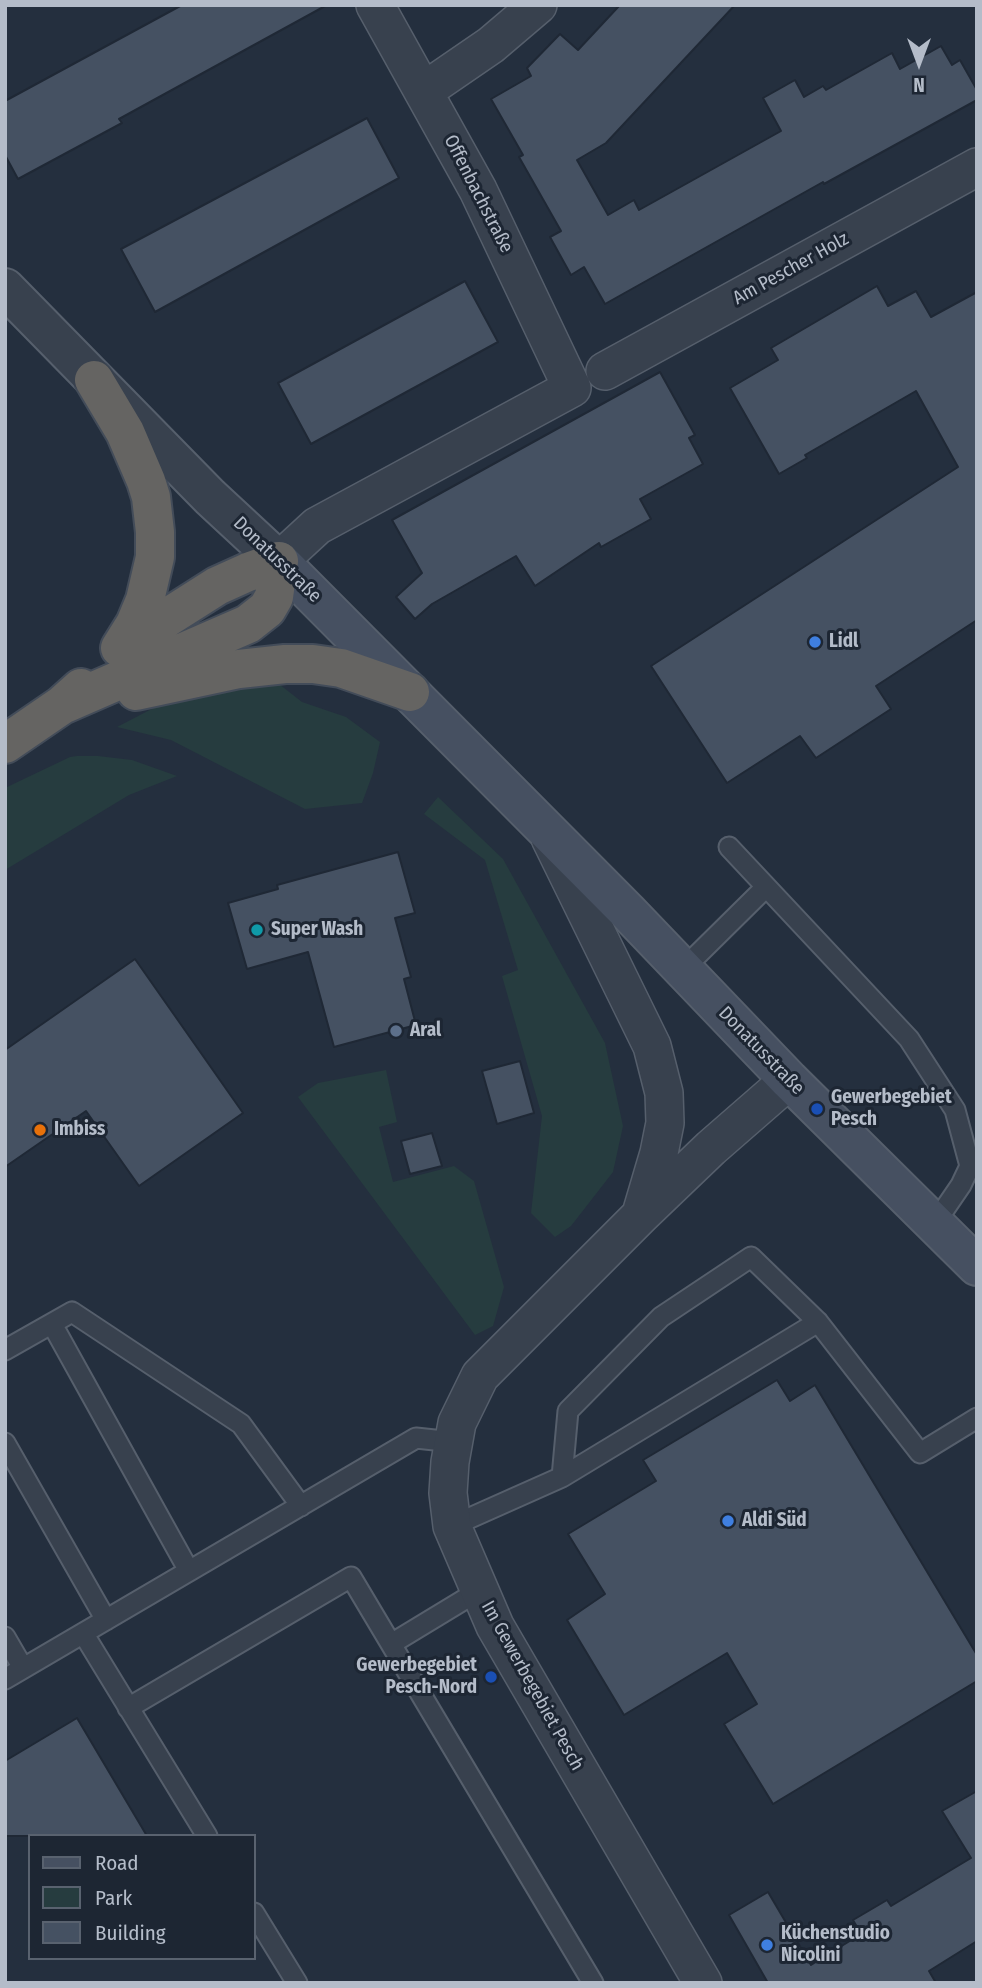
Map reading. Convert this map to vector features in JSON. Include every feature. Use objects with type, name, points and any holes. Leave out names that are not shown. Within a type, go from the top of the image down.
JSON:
[{"type":"highway","points":[[5,744],[62,705],[93,677],[121,647],[145,600],[155,556],[151,497],[125,432],[94,380]]},
{"type":"highway","points":[[62,705],[248,624],[267,609],[274,597],[279,561],[217,586],[121,647]]},
{"type":"highway","points":[[62,705],[239,669],[285,664],[341,668],[410,692]]},
{"type":"main road","name":"Donatusstraße","points":[[279,561],[789,1080],[977,1266]]},
{"type":"street","name":"Offenbachstraße","points":[[279,561],[317,526],[572,388],[478,190],[374,5]]},
{"type":"street","points":[[424,91],[491,45],[538,5]]},
{"type":"street","name":"Am Pescher Holz","points":[[605,372],[977,167]]},
{"type":"street","name":"Donatusstraße","points":[[5,288],[210,497],[279,561]]},
{"type":"street","name":"Donatusstraße","points":[[548,833],[652,1046],[655,1058],[663,1093],[665,1123],[641,1215]]},
{"type":"street","name":"Im Gewerbegebiet Pesch","points":[[704,1983],[544,1714],[495,1626],[452,1526],[448,1493],[457,1423],[480,1376],[641,1215],[711,1148],[789,1080]]},
{"type":"lane","points":[[729,847],[909,1039],[955,1110],[970,1166],[961,1185],[935,1223]]},
{"type":"lane","points":[[682,970],[766,887]]},
{"type":"lane","points":[[562,1477],[568,1411],[661,1317],[751,1258],[818,1322],[920,1453],[977,1418]]},
{"type":"lane","points":[[5,1350],[72,1312],[241,1423],[301,1506]]},
{"type":"lane","points":[[452,1526],[562,1477],[818,1322]]},
{"type":"lane","points":[[52,1324],[189,1571]]},
{"type":"lane","points":[[5,1679],[416,1438],[453,1442]]},
{"type":"lane","points":[[5,1443],[106,1620]]},
{"type":"lane","points":[[128,1708],[351,1577],[593,1983]]},
{"type":"lane","points":[[391,1644],[480,1590]]},
{"type":"lane","points":[[83,1633],[205,1834]]},
{"type":"lane","points":[[5,1637],[23,1668]]},
{"type":"lane","points":[[256,1916],[297,1983]]},
{"type":"green space","points":[[279,684],[302,702],[346,717],[380,742],[362,803],[305,809],[171,740],[117,727],[169,700],[233,686]]},
{"type":"green space","points":[[77,756],[132,760],[177,776],[129,795],[5,870],[5,788]]},
{"type":"green space","points":[[438,797],[503,859],[605,1043],[623,1126],[613,1172],[571,1226],[555,1237],[531,1213],[542,1116],[502,976],[518,970],[485,860],[424,814]]},
{"type":"green space","points":[[386,1070],[397,1122],[379,1127],[393,1182],[454,1166],[474,1181],[504,1287],[493,1326],[475,1335],[298,1097],[318,1083]]},
{"type":"building","points":[[182,5],[327,5],[119,119],[122,123],[18,179],[5,155],[5,101]]},
{"type":"building","points":[[735,5],[606,143],[577,160],[608,215],[634,200],[639,210],[781,131],[763,98],[795,80],[804,97],[823,86],[826,90],[892,53],[900,69],[941,46],[952,65],[960,60],[977,90],[977,100],[824,184],[823,182],[605,304],[584,267],[571,275],[550,237],[561,231],[519,157],[523,155],[491,99],[531,76],[527,68],[560,34],[578,50],[619,6]]},
{"type":"building","points":[[367,118],[399,178],[155,312],[121,249]]},
{"type":"building","points":[[465,281],[498,342],[311,444],[278,383]]},
{"type":"building","points":[[877,286],[888,306],[916,291],[931,317],[977,292],[977,620],[876,686],[891,709],[816,758],[800,736],[727,783],[651,666],[958,467],[916,391],[805,455],[807,458],[779,474],[730,388],[778,360],[771,348]]},
{"type":"building","points":[[660,372],[695,435],[689,438],[703,464],[640,499],[651,519],[601,547],[599,543],[535,586],[516,556],[432,604],[415,619],[396,597],[422,573],[392,520]]},
{"type":"building","points":[[398,852],[415,913],[395,918],[411,977],[404,979],[416,1025],[334,1047],[308,952],[247,969],[228,903],[278,889],[277,885]]},
{"type":"building","points":[[135,959],[243,1113],[139,1186],[86,1111],[5,1167],[5,1050]]},
{"type":"building","points":[[520,1061],[534,1113],[497,1124],[482,1071]]},
{"type":"building","points":[[432,1133],[442,1166],[410,1174],[401,1141]]},
{"type":"building","points":[[777,1380],[790,1401],[815,1385],[977,1655],[977,1681],[773,1804],[724,1724],[757,1704],[727,1653],[624,1715],[567,1620],[605,1594],[568,1534],[656,1481],[643,1460]]},
{"type":"building","points":[[77,1718],[146,1834],[5,1836],[5,1761]]},
{"type":"building","points":[[977,1791],[977,1941],[929,1971],[936,1983],[768,1983],[729,1915],[768,1892],[811,1965],[861,1934],[853,1920],[887,1900],[891,1906],[971,1858],[942,1811]]},
{"type":"place","name":"Lidl","points":[[815,642]]},
{"type":"place","name":"Super Wash","points":[[257,930]]},
{"type":"place","name":"Aral","points":[[396,1031]]},
{"type":"place","name":"Gewerbegebiet Pesch","points":[[817,1109]]},
{"type":"place","name":"Imbiss","points":[[40,1130]]},
{"type":"place","name":"Aldi Süd","points":[[728,1521]]},
{"type":"place","name":"Gewerbegebiet Pesch-Nord","points":[[491,1677]]},
{"type":"place","name":"Küchenstudio Nicolini","points":[[767,1945]]}]
